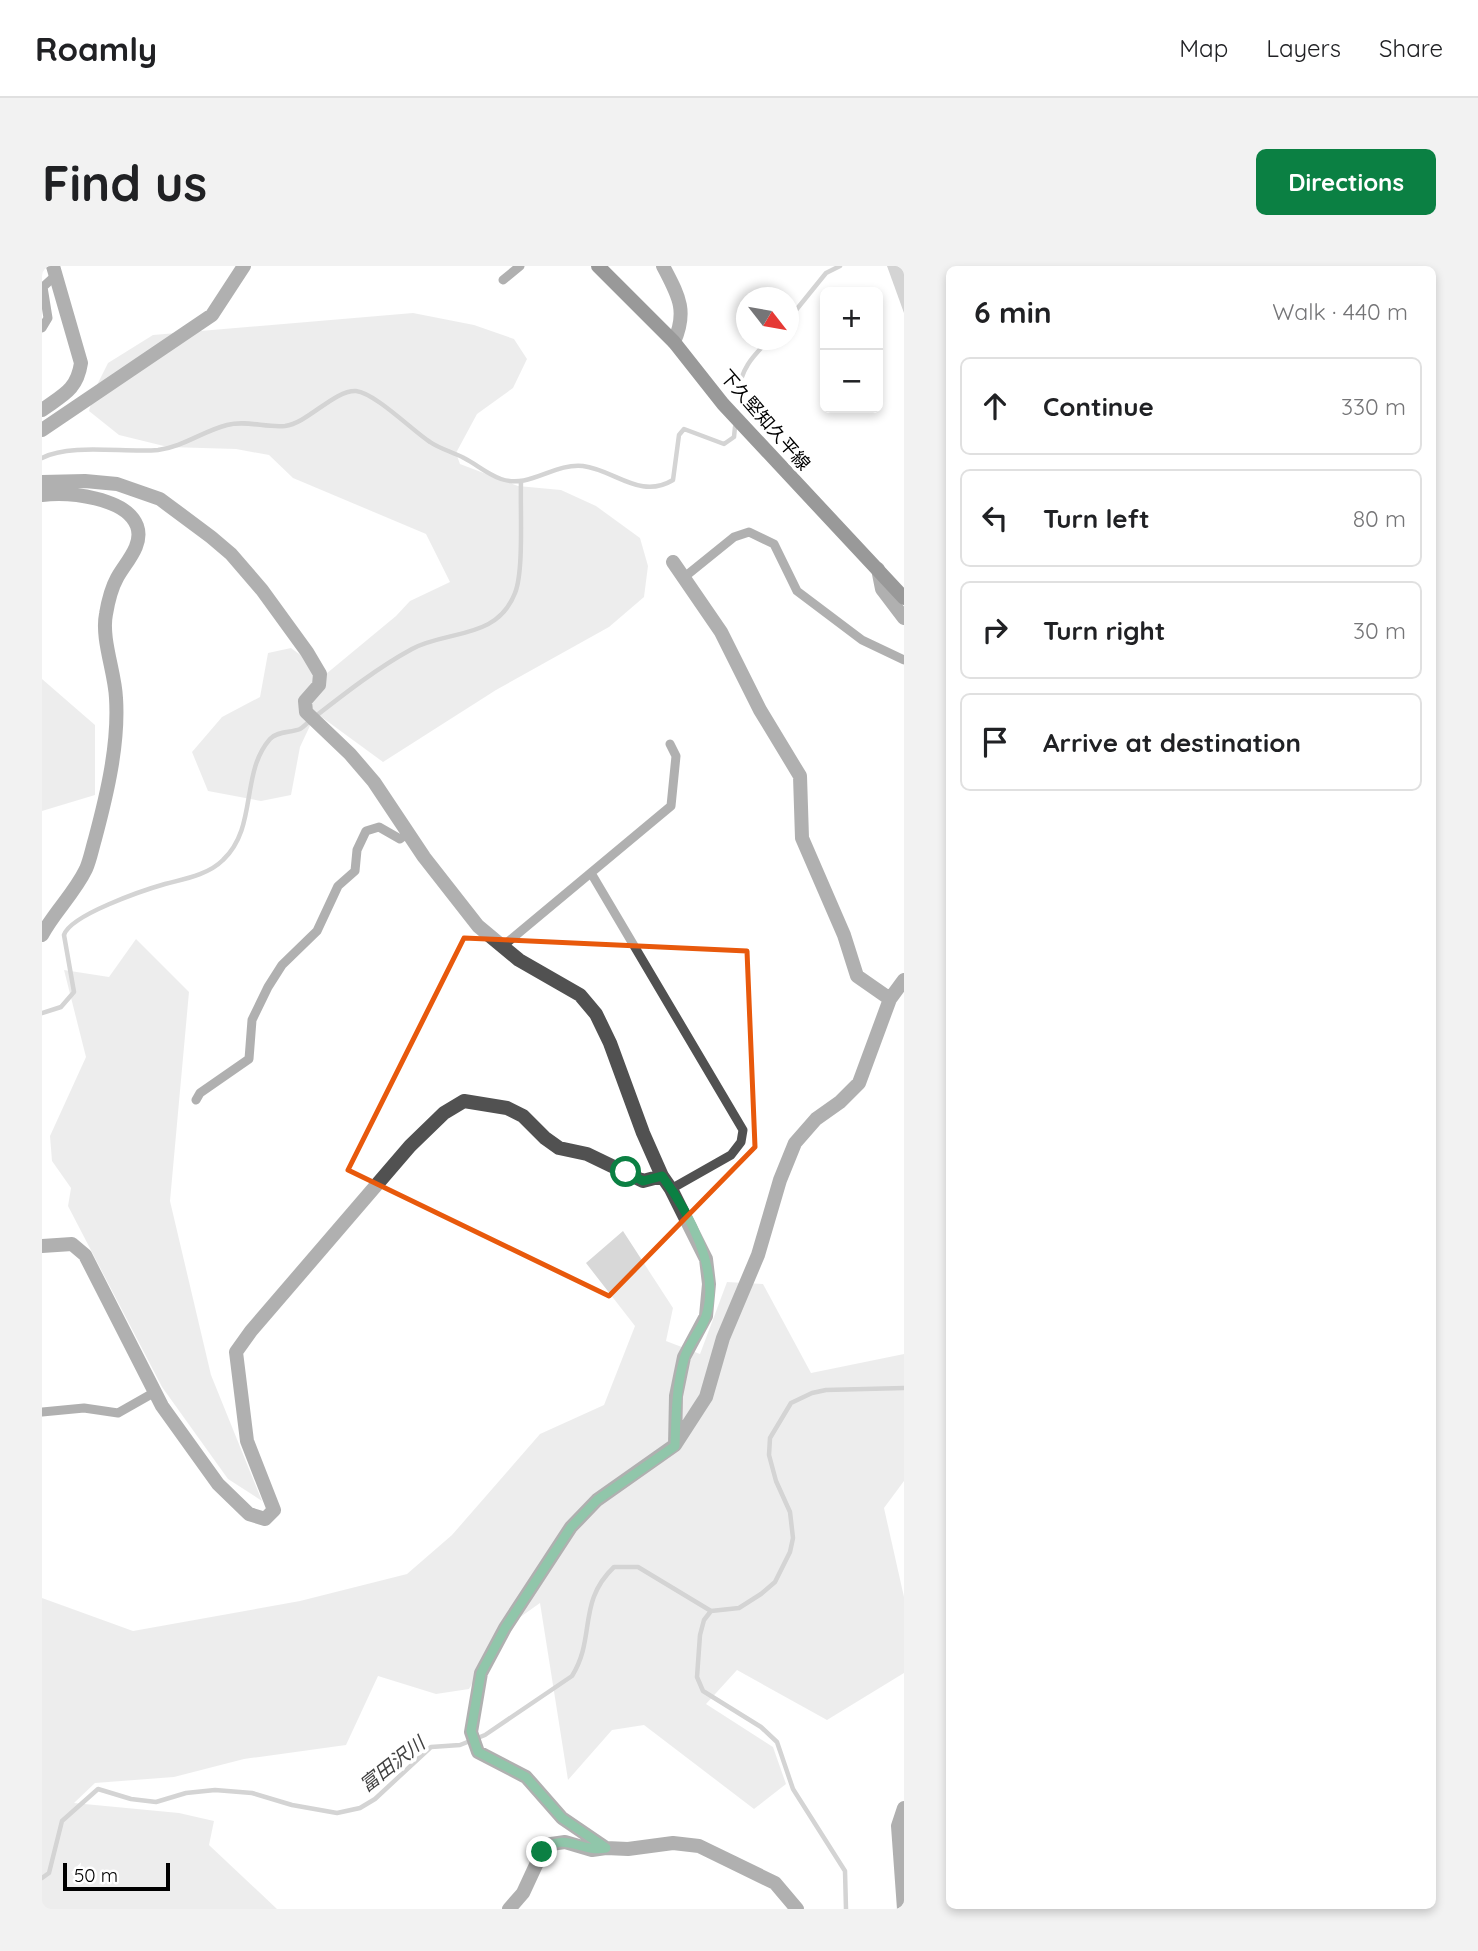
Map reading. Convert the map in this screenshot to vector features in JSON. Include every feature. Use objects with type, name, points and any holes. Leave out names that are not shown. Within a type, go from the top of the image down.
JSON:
[{"type":"main road","name":"下久堅知久平線","points":[[598,266],[674,342],[723,404],[904,598]]},
{"type":"street","points":[[663,266],[682,309],[682,325],[674,342]]},
{"type":"street","points":[[42,430],[212,315],[241,267]]},
{"type":"street","points":[[42,411],[73,388],[79,377],[81,363],[55,271]]},
{"type":"street","points":[[42,482],[85,481],[117,484],[160,499],[230,554],[295,633],[320,674],[319,685],[305,701],[306,712],[374,782],[408,833],[478,926],[519,960],[580,995],[590,1005],[610,1043],[662,1176],[700,1243],[706,1259],[709,1284],[706,1315],[684,1357],[676,1396],[675,1446]]},
{"type":"street","points":[[42,495],[57,494],[113,502],[128,513],[138,528],[136,548],[116,580],[105,618],[116,697],[114,745],[99,823],[87,868],[71,895],[52,916],[42,935]]},
{"type":"street","points":[[673,562],[682,579],[721,632],[760,710],[800,776],[802,838],[844,934],[857,976],[890,999]]},
{"type":"street","points":[[878,569],[882,589],[904,618]]},
{"type":"street","points":[[606,1848],[562,1818],[526,1777],[478,1752],[471,1731],[481,1673],[505,1628],[571,1527],[597,1500],[675,1446],[706,1397],[723,1338],[758,1255],[780,1180],[795,1143],[816,1119],[840,1102],[859,1083],[890,999],[904,980]]},
{"type":"street","points":[[42,1246],[72,1244],[85,1255],[162,1406],[218,1484],[249,1514],[265,1518],[274,1510],[247,1441],[236,1352],[375,1185],[444,1113],[464,1101],[507,1108],[523,1116],[559,1148],[587,1154],[643,1181],[662,1176]]},
{"type":"street","points":[[904,1808],[898,1826],[904,1909]]},
{"type":"street","points":[[509,1909],[523,1893],[542,1852],[551,1844],[565,1842],[592,1850],[628,1849],[673,1843],[699,1846],[775,1883],[797,1909]]},
{"type":"lane","points":[[503,280],[520,266]]},
{"type":"lane","points":[[42,328],[48,318],[43,287],[55,271]]},
{"type":"lane","points":[[682,579],[734,537],[749,533],[774,544],[797,591],[862,640],[904,660]]},
{"type":"lane","points":[[503,946],[671,806],[676,756],[670,744]]},
{"type":"lane","points":[[196,1100],[200,1093],[248,1059],[252,1020],[268,987],[282,965],[317,931],[338,886],[355,871],[357,850],[366,831],[379,827],[400,839],[408,833]]},
{"type":"lane","points":[[591,873],[743,1130],[741,1142],[731,1155],[671,1189]]},
{"type":"lane","points":[[42,1412],[84,1408],[118,1413],[155,1392]]},
{"type":"highlighted area","points":[[464,938],[747,951],[755,1147],[609,1296],[348,1170]]},
{"type":"shaded area","points":[[887,266],[904,266],[904,313]]},
{"type":"shaded area","points":[[413,313],[474,325],[514,339],[527,359],[513,388],[477,414],[456,453],[460,464],[518,486],[561,490],[596,506],[640,538],[648,566],[644,597],[609,627],[496,690],[383,762],[316,713],[300,747],[291,795],[261,801],[208,791],[192,752],[222,717],[260,697],[268,653],[291,648],[326,674],[396,616],[410,601],[450,582],[426,534],[293,478],[269,455],[236,449],[168,447],[119,435],[89,411],[95,389],[108,363],[153,335]]},
{"type":"shaded area","points":[[42,679],[95,725],[95,795],[42,811]]},
{"type":"shaded area","points":[[136,939],[189,992],[170,1201],[211,1375],[262,1501],[228,1479],[162,1387],[68,1206],[71,1188],[52,1161],[50,1136],[86,1057],[64,970],[109,977]]},
{"type":"shaded area","points":[[623,1231],[673,1308],[666,1341],[700,1354],[727,1282],[763,1284],[811,1373],[904,1354],[904,1481],[884,1508],[904,1597],[904,1673],[827,1720],[737,1670],[706,1704],[773,1747],[786,1784],[754,1809],[644,1725],[612,1730],[568,1780],[540,1603],[505,1628],[469,1689],[436,1694],[378,1676],[346,1745],[244,1759],[174,1777],[95,1783],[74,1803],[179,1813],[214,1821],[209,1845],[277,1909],[42,1909],[42,1598],[133,1631],[300,1601],[407,1574],[452,1535],[540,1434],[604,1405],[635,1326],[586,1263]]},
{"type":"waterway","points":[[799,306],[826,273],[840,266]]},
{"type":"waterway","points":[[738,395],[741,378],[759,350]]},
{"type":"waterway","points":[[42,458],[67,451],[158,450],[234,424],[285,426],[294,424],[339,396],[356,391],[373,398],[434,444],[501,479],[522,481],[562,468],[583,466],[650,487],[673,480],[679,435],[684,429],[724,444],[734,437],[735,427]]},
{"type":"waterway","points":[[42,1013],[61,1007],[74,992],[64,935],[69,927],[109,904],[203,873],[223,860],[234,847],[241,832],[255,768],[261,753],[273,736],[302,728],[386,664],[412,649],[484,626],[507,608],[515,593],[520,570],[521,482]]},
{"type":"waterway","name":"富田沢川","points":[[42,1878],[49,1873],[62,1821],[98,1789],[131,1799],[156,1802],[186,1793],[215,1790],[252,1793],[292,1805],[337,1813],[360,1808],[375,1799],[431,1747],[460,1745],[485,1735],[572,1676],[583,1648],[595,1593],[614,1567],[638,1567],[711,1611],[739,1608],[775,1582],[790,1552],[793,1538],[790,1512],[776,1481],[769,1455],[770,1438],[791,1403],[826,1390],[904,1388]]},
{"type":"waterway","points":[[711,1611],[704,1620],[700,1635],[697,1677],[703,1691],[761,1727],[777,1742],[793,1789],[845,1871],[846,1909]]},
{"type":"route","points":[[542,1852],[551,1844],[565,1842],[592,1850],[606,1848],[562,1818],[526,1777],[478,1752],[471,1731],[481,1673],[505,1628],[571,1527],[597,1500],[675,1446],[676,1396],[684,1357],[706,1315],[709,1284],[706,1259],[671,1189],[662,1176],[643,1181],[626,1172]]}]
